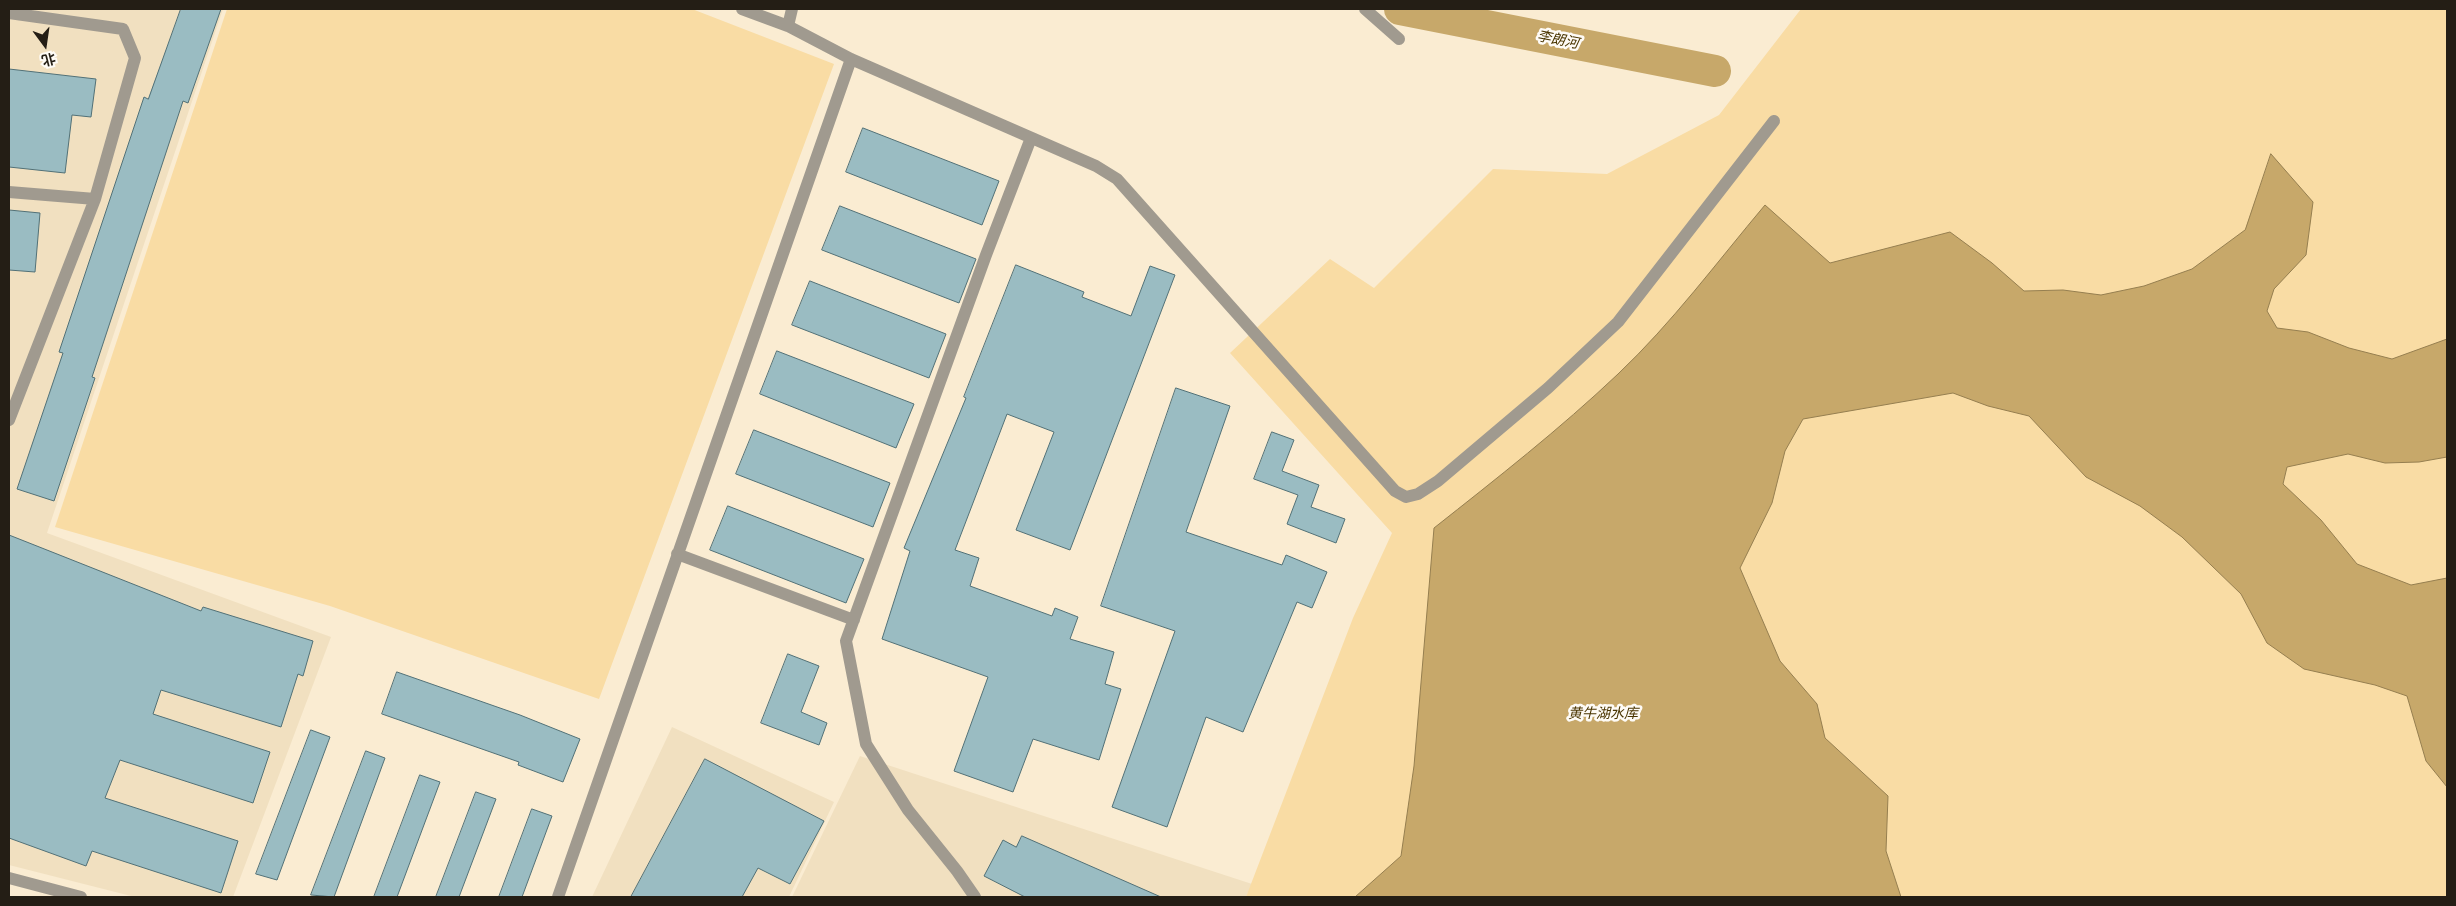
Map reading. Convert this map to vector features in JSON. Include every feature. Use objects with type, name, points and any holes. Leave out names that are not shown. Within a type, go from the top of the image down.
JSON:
[{"type":"street","points":[[742,9],[788,26],[851,59],[1096,166],[1117,179],[1395,492],[1406,497],[1418,494],[1438,482],[1548,388],[1618,322],[1774,121]]},
{"type":"street","points":[[788,26],[792,9]]},
{"type":"street","points":[[1365,9],[1398,39]]},
{"type":"street","points":[[9,13],[123,29],[135,58],[95,199],[9,420]]},
{"type":"street","points":[[558,897],[851,59]]},
{"type":"street","points":[[975,897],[957,871],[908,810],[866,744],[846,641],[986,255],[1031,138]]},
{"type":"street","points":[[9,192],[95,199]]},
{"type":"street","points":[[678,554],[854,620]]},
{"type":"street","points":[[9,878],[81,897]]},
{"type":"shaded area","points":[[9,9],[223,9],[47,533],[331,637],[233,897],[135,897],[9,865]]},
{"type":"shaded area","points":[[227,9],[692,9],[834,64],[599,699],[330,606],[55,527]]},
{"type":"shaded area","points":[[1801,9],[2447,9],[2447,897],[1246,897],[1353,618],[1392,533],[1230,353],[1330,259],[1374,288],[1493,169],[1607,174],[1719,115]]},
{"type":"shaded area","points":[[672,727],[834,802],[789,897],[592,897]]},
{"type":"shaded area","points":[[860,756],[1252,884],[1246,897],[792,897]]},
{"type":"water","name":"黄牛湖水库","points":[[2271,154],[2313,202],[2306,255],[2274,289],[2267,311],[2277,328],[2308,332],[2349,348],[2392,359],[2447,339],[2447,457],[2419,462],[2385,463],[2348,454],[2287,467],[2283,484],[2321,520],[2357,564],[2411,585],[2447,578],[2447,787],[2426,761],[2407,696],[2375,685],[2304,669],[2267,643],[2241,594],[2182,537],[2140,506],[2086,477],[2029,416],[1988,406],[1953,393],[1803,419],[1785,451],[1772,503],[1740,568],[1780,661],[1817,704],[1825,738],[1888,796],[1886,851],[1901,897],[1355,897],[1401,856],[1414,766],[1434,528],[1551,434],[1618,374],[1676,313],[1765,205],[1830,263],[1950,232],[1992,263],[2024,291],[2063,290],[2101,295],[2144,286],[2192,269],[2245,230]]},
{"type":"building","points":[[181,9],[221,9],[188,103],[183,101],[92,377],[95,378],[54,501],[17,489],[63,353],[59,352],[144,97],[148,99]]},
{"type":"building","points":[[9,69],[96,79],[91,117],[72,115],[65,173],[9,167]]},
{"type":"building","points":[[863,128],[999,181],[982,225],[846,172]]},
{"type":"building","points":[[840,206],[976,259],[959,303],[822,250]]},
{"type":"building","points":[[9,210],[40,213],[35,272],[9,270]]},
{"type":"building","points":[[1016,265],[1084,292],[1082,297],[1131,316],[1150,266],[1175,275],[1070,550],[1016,530],[1054,432],[1007,414],[955,550],[979,558],[970,586],[1052,616],[1055,608],[1078,617],[1070,639],[1114,652],[1105,684],[1121,689],[1099,760],[1033,739],[1013,792],[954,771],[988,677],[882,639],[910,551],[904,548],[966,398],[964,397]]},
{"type":"building","points":[[810,281],[946,334],[929,378],[792,325]]},
{"type":"building","points":[[777,351],[914,404],[896,448],[760,394]]},
{"type":"building","points":[[1176,388],[1230,406],[1186,532],[1282,565],[1286,555],[1327,572],[1312,608],[1297,602],[1243,732],[1206,717],[1167,827],[1112,807],[1175,631],[1101,606]]},
{"type":"building","points":[[754,430],[890,483],[873,527],[736,474]]},
{"type":"building","points":[[1272,432],[1294,440],[1282,471],[1319,485],[1311,507],[1345,519],[1336,543],[1287,524],[1298,495],[1254,479]]},
{"type":"building","points":[[728,506],[864,559],[846,603],[710,550]]},
{"type":"building","points":[[9,535],[201,611],[203,607],[313,641],[303,676],[298,674],[281,727],[161,690],[153,714],[270,752],[253,803],[120,760],[105,798],[238,841],[221,893],[92,851],[86,866],[9,838]]},
{"type":"building","points":[[788,654],[819,666],[801,712],[827,723],[819,745],[761,723]]},
{"type":"building","points":[[397,672],[520,715],[580,739],[563,782],[518,765],[519,762],[382,714]]},
{"type":"building","points":[[311,730],[330,737],[277,880],[256,874]]},
{"type":"building","points":[[366,751],[385,758],[334,897],[311,895]]},
{"type":"building","points":[[705,759],[824,821],[790,884],[758,868],[742,897],[631,897]]},
{"type":"building","points":[[420,775],[440,782],[397,897],[374,897]]},
{"type":"building","points":[[476,792],[496,799],[459,897],[436,897]]},
{"type":"building","points":[[532,809],[552,816],[522,897],[499,897]]},
{"type":"building","points":[[1022,836],[1161,897],[1025,897],[984,876],[1003,840],[1016,847]]},
{"type":"waterway","name":"李朗河","points":[[1400,9],[1715,71]]}]
